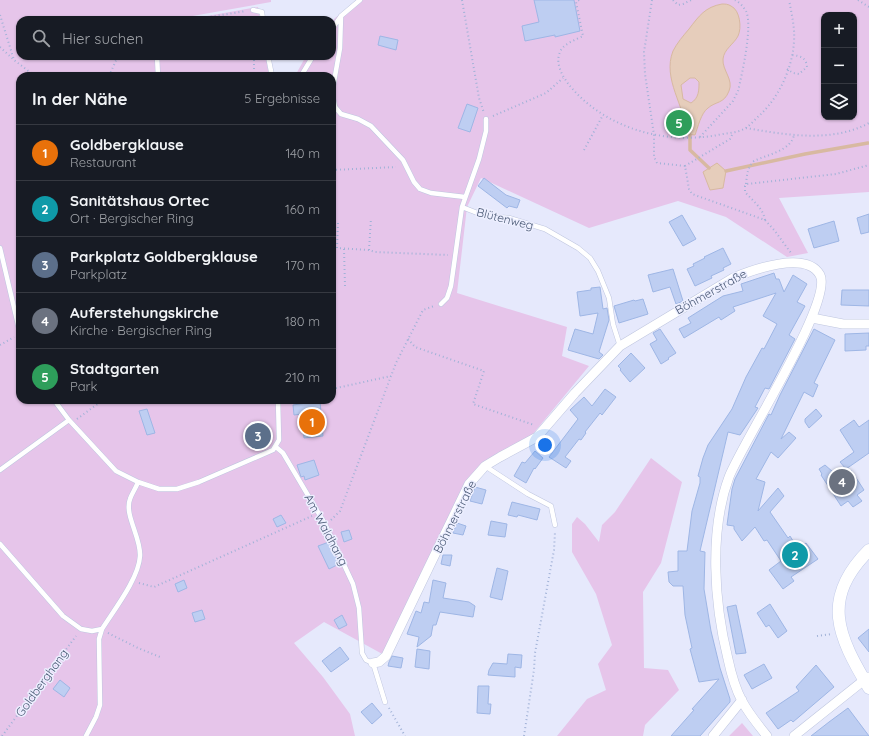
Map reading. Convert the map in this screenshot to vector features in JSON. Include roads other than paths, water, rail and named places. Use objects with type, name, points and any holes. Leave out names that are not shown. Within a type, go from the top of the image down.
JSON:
[{"type":"main road","points":[[867,682],[848,652],[841,632],[838,614],[842,590],[846,581],[853,568],[869,550]]},
{"type":"street","name":"Böhmerstraße","points":[[373,663],[379,662],[386,656],[469,484],[486,466],[537,437],[575,393],[620,346],[733,278],[749,271],[772,264],[796,263],[807,265],[814,268],[820,274],[822,281],[812,318],[774,394],[736,462],[724,493],[718,524],[716,562],[718,604],[726,652],[742,700],[767,736]]},
{"type":"street","points":[[812,318],[843,324],[869,324]]},
{"type":"street","points":[[794,736],[867,682]]},
{"type":"street","points":[[713,736],[742,700]]},
{"type":"lane","points":[[336,23],[341,16],[360,0]]},
{"type":"lane","points":[[253,10],[262,12],[262,16]]},
{"type":"lane","points":[[336,72],[340,48],[341,16]]},
{"type":"lane","points":[[157,60],[158,72]]},
{"type":"lane","points":[[269,60],[271,72]]},
{"type":"lane","points":[[303,72],[311,60]]},
{"type":"lane","points":[[336,108],[341,114],[358,119],[371,126],[403,160],[414,182],[420,189],[431,193],[465,197]]},
{"type":"lane","points":[[441,304],[447,298],[451,286],[462,207],[479,159],[486,132],[486,119]]},
{"type":"lane","name":"Blütenweg","points":[[462,207],[485,216],[509,218],[545,229],[578,248],[590,258],[598,271],[609,298],[613,324],[620,346]]},
{"type":"lane","points":[[0,248],[16,324]]},
{"type":"lane","points":[[57,404],[70,422],[116,471],[138,482],[159,489],[177,489],[199,482],[269,452],[276,447],[279,435],[278,404]]},
{"type":"lane","points":[[0,470],[70,422]]},
{"type":"lane","name":"Am Waldhang","points":[[276,447],[283,453],[326,524],[353,584],[359,608],[362,653],[366,660],[373,663],[386,702]]},
{"type":"lane","points":[[486,466],[528,494],[551,506],[555,525]]},
{"type":"lane","points":[[86,736],[96,717],[100,705],[99,639],[102,629],[133,581],[140,557],[139,541],[129,509],[130,500],[138,482]]},
{"type":"lane","points":[[0,544],[63,616],[81,629],[92,631],[102,629]]},
{"type":"waterway","points":[[690,135],[690,150],[709,168]]},
{"type":"waterway","points":[[726,171],[805,154],[868,143]]},
{"type":"place","name":"Stadtgarten","points":[[679,123]]},
{"type":"place","name":"Goldbergklause","points":[[312,422]]},
{"type":"place","name":"Parkplatz Goldbergklause","points":[[258,436]]},
{"type":"place","name":"Auferstehungskirche","points":[[842,482]]},
{"type":"place","name":"Sanitätshaus Ortec","points":[[795,555]]}]
